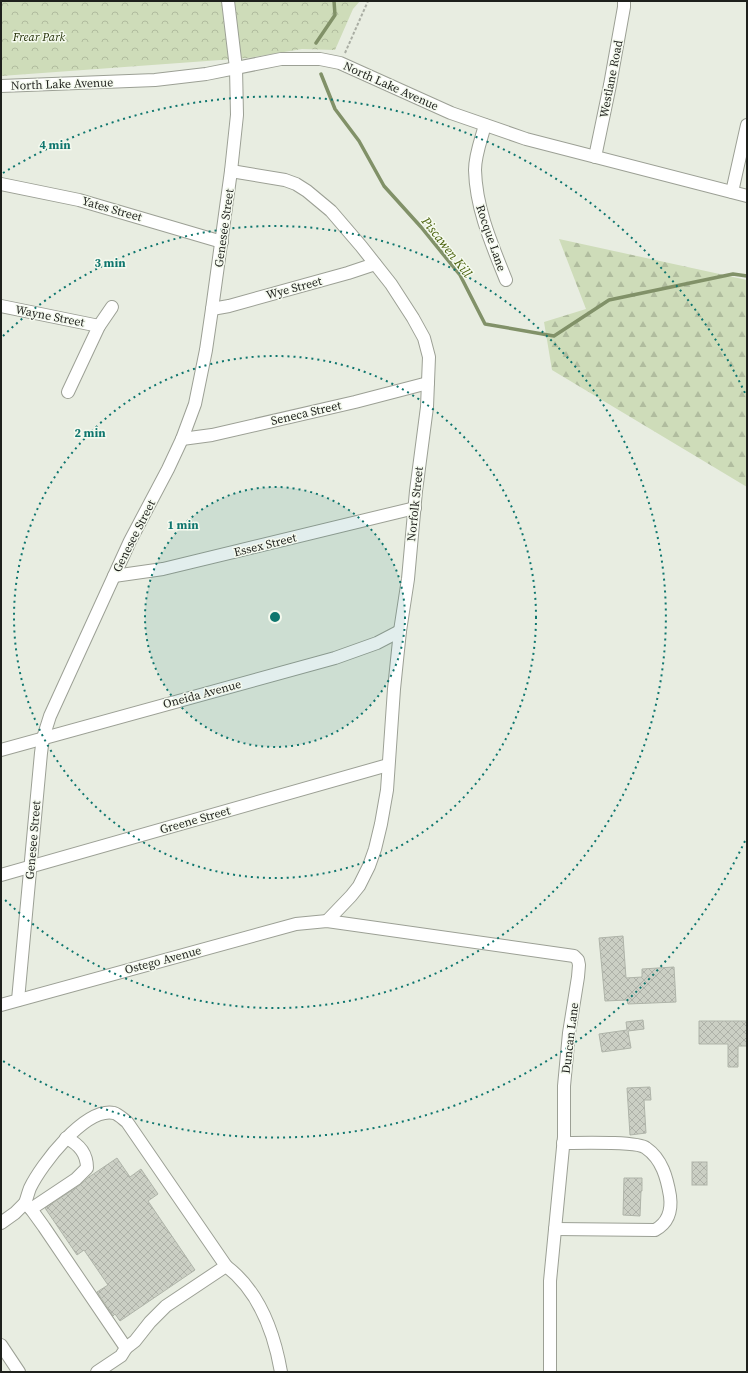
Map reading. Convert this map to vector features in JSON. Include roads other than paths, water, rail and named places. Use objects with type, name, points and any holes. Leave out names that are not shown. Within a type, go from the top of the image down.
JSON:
[{"type":"street","name":"Genesee Street","points":[[18,1000],[43,738],[50,716],[130,542],[182,439],[195,404],[206,350],[222,242],[237,115],[236,68],[228,1]]},
{"type":"street","name":"Westlane Road","points":[[595,157],[610,85],[624,1]]},
{"type":"street","name":"North Lake Avenue","points":[[1,86],[155,80],[206,74],[281,60],[320,59],[340,63],[451,113],[526,139],[747,196]]},
{"type":"street","name":"Rocque Lane","points":[[485,125],[476,157],[475,170],[479,202],[486,229],[506,280]]},
{"type":"street","points":[[732,192],[747,125]]},
{"type":"street","name":"Norfolk Street","points":[[231,171],[285,180],[296,184],[308,191],[331,211],[391,284],[406,306],[424,338],[429,357],[428,383],[408,579],[400,631],[394,689],[387,790],[381,824],[369,866],[359,886],[351,896],[326,920]]},
{"type":"street","name":"Yates Street","points":[[1,184],[79,200],[222,242]]},
{"type":"street","name":"Wye Street","points":[[212,309],[229,306],[348,274],[375,264]]},
{"type":"street","name":"Wayne Street","points":[[1,306],[99,326]]},
{"type":"street","points":[[68,392],[99,326],[112,307]]},
{"type":"street","name":"Seneca Street","points":[[182,439],[212,435],[355,402],[428,383]]},
{"type":"street","name":"Essex Street","points":[[114,576],[163,570],[415,508]]},
{"type":"street","name":"Oneida Avenue","points":[[1,750],[335,658],[377,643],[400,631]]},
{"type":"street","name":"Greene Street","points":[[1,875],[388,765]]},
{"type":"street","name":"Ostego Avenue","points":[[1,1005],[265,932],[296,924],[326,920]]},
{"type":"street","name":"Duncan Lane","points":[[326,920],[574,956],[578,960],[578,971],[569,1033],[564,1086],[563,1143],[550,1280],[550,1372]]},
{"type":"street","points":[[126,1348],[28,1206],[30,1188],[50,1157],[66,1138],[92,1116],[104,1113],[115,1113],[127,1122],[226,1266],[238,1275],[252,1294],[268,1322],[277,1350],[281,1372]]},
{"type":"street","points":[[1,1223],[15,1213],[76,1180],[87,1168],[85,1154],[81,1147],[66,1138]]},
{"type":"street","points":[[555,1229],[655,1230],[662,1226],[667,1218],[671,1205],[668,1182],[661,1164],[645,1147],[630,1144],[563,1143]]},
{"type":"street","points":[[97,1372],[121,1356],[126,1348],[135,1341],[150,1322],[166,1306],[226,1266]]},
{"type":"street","points":[[1,1345],[20,1372]]},
{"type":"waterway","points":[[316,43],[335,15],[334,1]]},
{"type":"waterway","name":"Piscawen Kill","points":[[321,74],[335,109],[359,141],[384,186],[421,227],[460,275],[485,324],[554,336],[609,300],[733,274],[747,276]]},
{"type":"park label","name":"Frear Park","points":[[39,37]]}]
